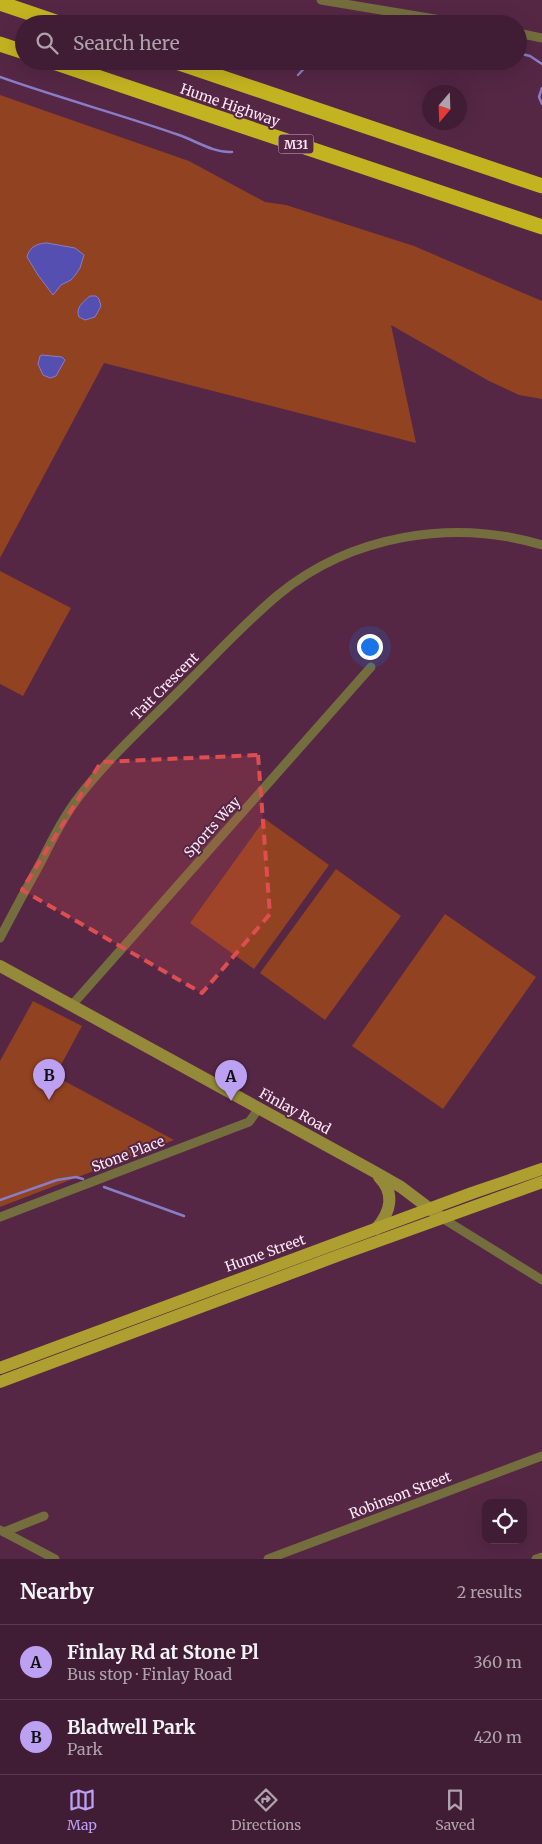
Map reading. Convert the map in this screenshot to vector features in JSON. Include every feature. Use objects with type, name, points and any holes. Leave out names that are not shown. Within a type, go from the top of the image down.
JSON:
[{"type":"highway","points":[[0,3],[35,15]]},
{"type":"highway","points":[[0,44],[15,49]]},
{"type":"highway","name":"Hume Highway","points":[[77,70],[542,228]]},
{"type":"highway","name":"Hume Highway","points":[[200,70],[542,186]]},
{"type":"main road","name":"Hume Street","points":[[0,1368],[430,1208],[542,1169]]},
{"type":"main road","name":"Hume Street","points":[[0,1382],[542,1182]]},
{"type":"street","points":[[321,0],[411,15]]},
{"type":"street","points":[[527,35],[542,38]]},
{"type":"street","name":"Tait Crescent","points":[[0,938],[50,844],[81,794],[104,767],[246,624],[279,594],[307,574],[326,564],[380,543],[420,534],[456,531],[484,533],[512,536],[542,545]]},
{"type":"street","name":"Sports Way","points":[[72,1005],[371,667]]},
{"type":"street","name":"Finlay Road","points":[[0,966],[373,1171],[400,1187],[442,1218],[542,1280]]},
{"type":"street","name":"Stone Place","points":[[0,1217],[241,1126],[249,1122],[259,1108]]},
{"type":"street","points":[[373,1171],[387,1188],[390,1203],[384,1220],[376,1229]]},
{"type":"street","name":"Robinson Street","points":[[268,1559],[542,1456]]},
{"type":"street","points":[[2,1531],[44,1516]]},
{"type":"street","points":[[2,1531],[55,1559]]},
{"type":"street","points":[[536,1559],[542,1556]]},
{"type":"highlighted area","points":[[258,755],[270,914],[202,993],[22,890],[101,762]]},
{"type":"shaded area","points":[[0,95],[189,161],[265,202],[286,205],[414,246],[542,301],[542,399],[519,395],[489,381],[391,325],[416,443],[104,363],[0,558]]},
{"type":"shaded area","points":[[47,243],[75,248],[84,255],[76,274],[71,280],[61,285],[53,295],[27,257],[34,246]]},
{"type":"shaded area","points":[[90,296],[96,296],[101,306],[95,317],[85,320],[79,317],[78,311],[80,305]]},
{"type":"shaded area","points":[[42,355],[62,357],[65,360],[56,376],[50,378],[43,375],[38,364]]},
{"type":"shaded area","points":[[0,571],[71,608],[23,696],[0,684]]},
{"type":"shaded area","points":[[265,819],[329,865],[254,969],[190,923]]},
{"type":"shaded area","points":[[336,869],[401,916],[325,1020],[260,973]]},
{"type":"shaded area","points":[[445,914],[536,977],[443,1109],[352,1046]]},
{"type":"shaded area","points":[[33,1001],[82,1026],[55,1076],[174,1140],[0,1207],[0,1061]]},
{"type":"waterway","points":[[527,55],[542,64]]},
{"type":"waterway","points":[[298,75],[303,70]]},
{"type":"waterway","points":[[0,77],[157,127],[212,149],[232,152]]},
{"type":"waterway","points":[[542,88],[539,97],[542,104]]},
{"type":"waterway","points":[[0,1200],[57,1180],[76,1177],[83,1179]]},
{"type":"waterway","points":[[104,1187],[184,1216]]},
{"type":"place","name":"Bladwell Park","points":[[49,1100]]},
{"type":"place","name":"Finlay Rd at Stone Pl","points":[[231,1101]]}]
